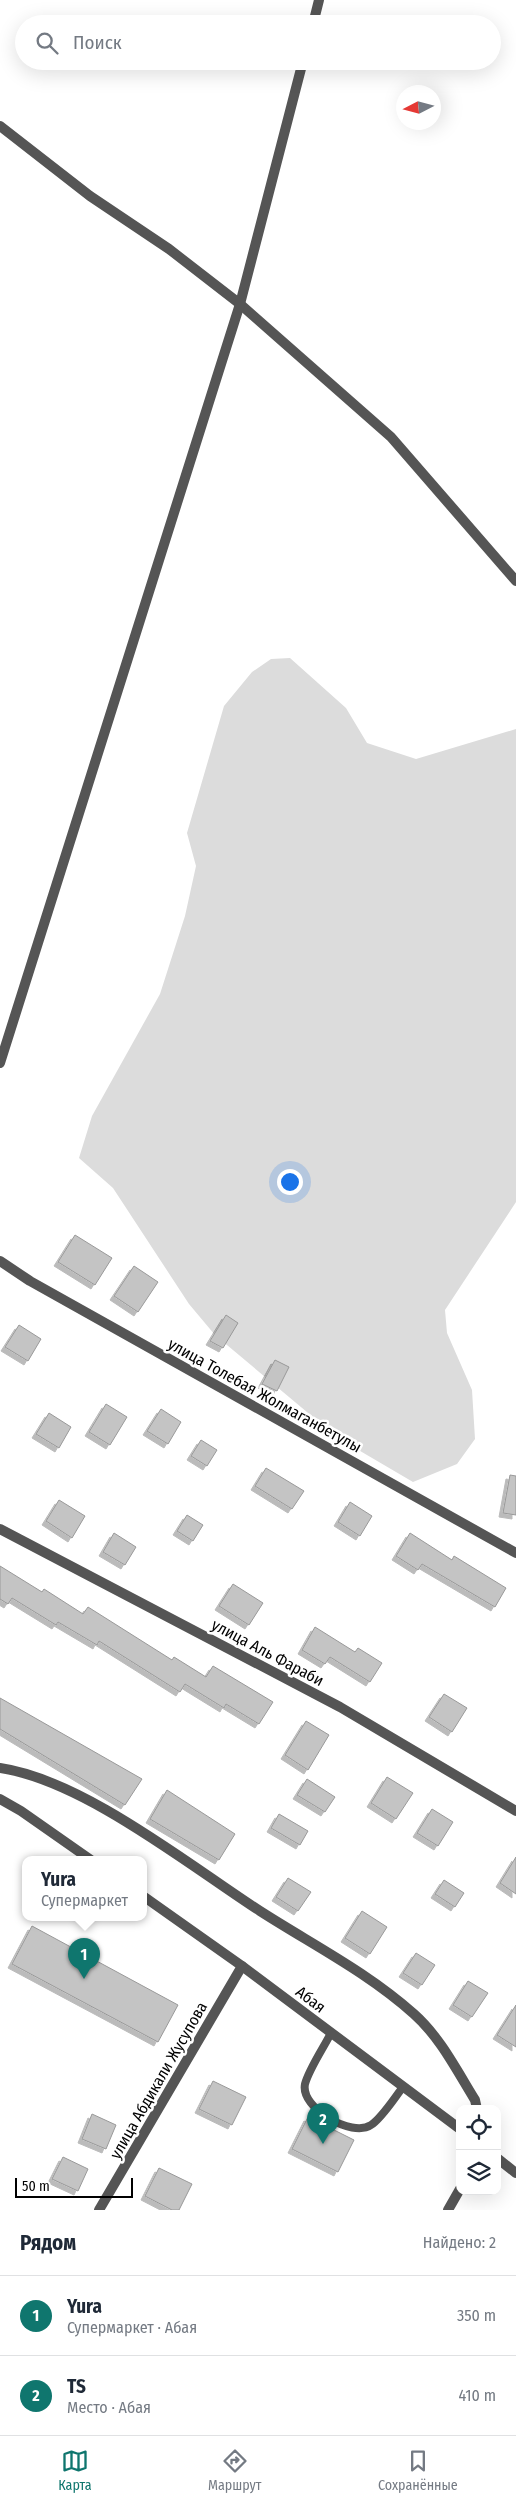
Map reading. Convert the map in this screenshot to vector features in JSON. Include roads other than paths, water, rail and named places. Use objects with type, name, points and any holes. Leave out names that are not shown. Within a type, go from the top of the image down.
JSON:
[{"type":"street","points":[[315,15],[319,0]]},
{"type":"street","points":[[0,1063],[240,304],[301,70]]},
{"type":"street","points":[[0,126],[90,196],[169,249],[240,304],[392,437],[516,581]]},
{"type":"street","name":"улица Толебая Жолмаганбетулы","points":[[0,1261],[30,1281],[516,1553]]},
{"type":"street","name":"улица Аль Фараби","points":[[0,1529],[340,1707],[516,1811]]},
{"type":"street","points":[[0,1768],[17,1771],[77,1795],[123,1821],[262,1912],[368,1976],[416,2015],[437,2040],[475,2100],[476,2105]]},
{"type":"street","points":[[0,1799],[21,1811],[85,1856]]},
{"type":"street","name":"Абая","points":[[147,1899],[242,1966],[456,2126]]},
{"type":"street","name":"улица Абдикали Жусупова","points":[[99,2210],[242,1966]]},
{"type":"street","points":[[501,2161],[516,2173]]},
{"type":"street","points":[[448,2210],[457,2195]]},
{"type":"lane","points":[[331,2033],[305,2085],[306,2097],[323,2115],[348,2127],[360,2129],[371,2126],[403,2087]]},
{"type":"place","name":"Yura","points":[[84,1979]]},
{"type":"place","name":"TS","points":[[323,2144]]}]
